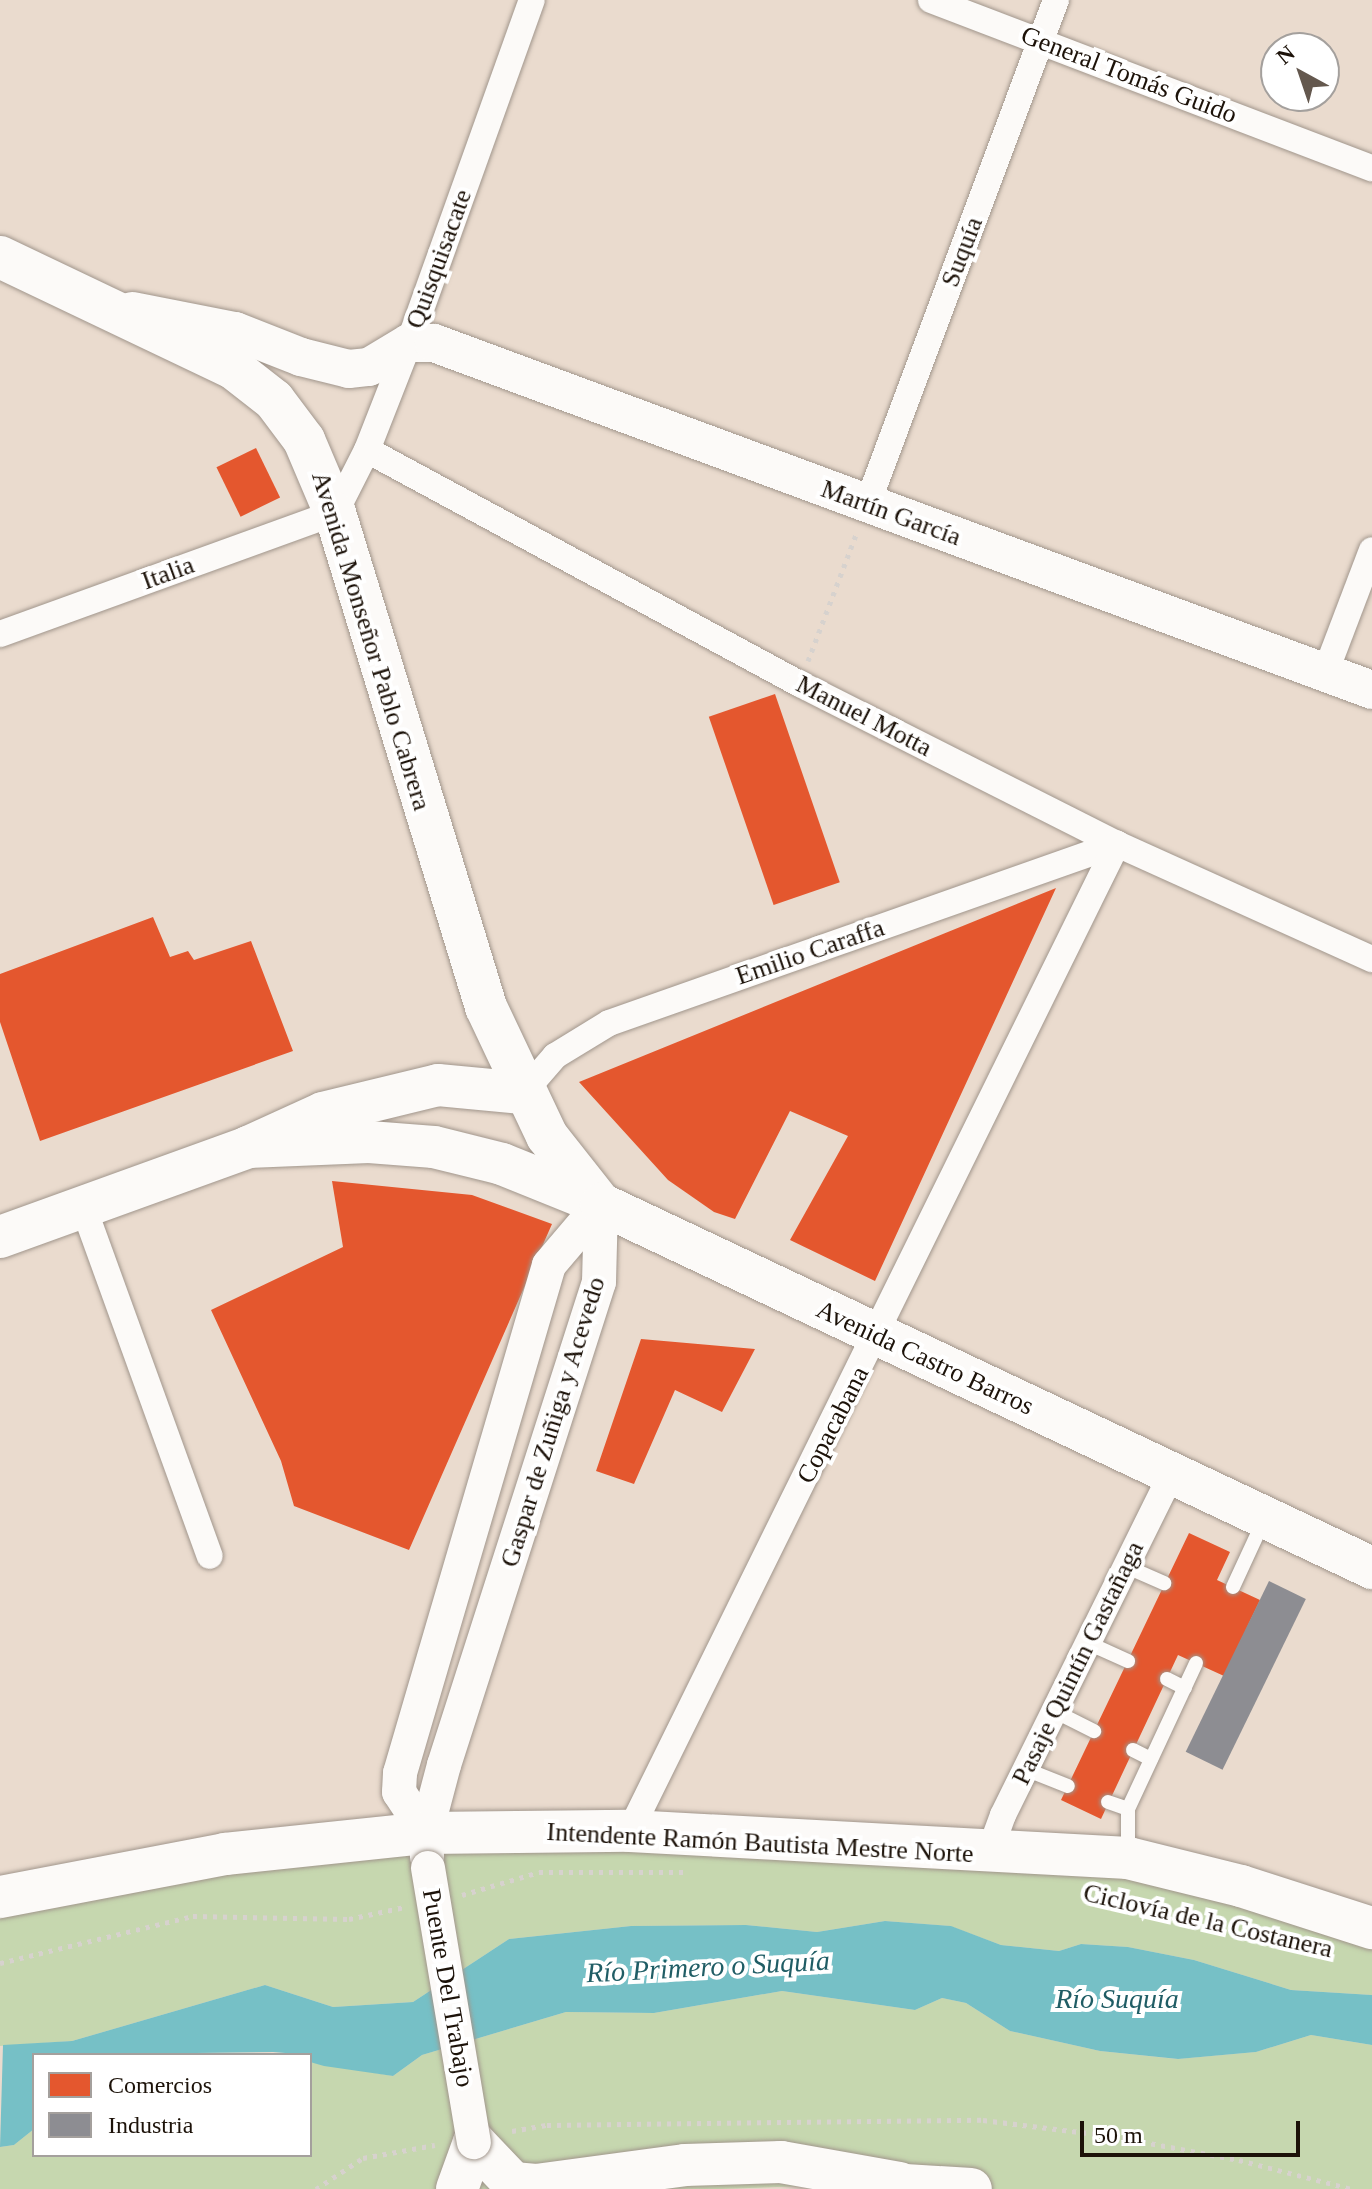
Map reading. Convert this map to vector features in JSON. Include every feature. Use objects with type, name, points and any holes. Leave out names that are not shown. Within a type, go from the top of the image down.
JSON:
[{"type":"main road","name":"Avenida Monseñor Pablo Cabrera","points":[[0,257],[171,335],[254,382],[304,440],[335,513],[486,1007],[523,1093]]},
{"type":"main road","points":[[102,305],[235,331],[301,357],[349,369],[369,367],[409,343]]},
{"type":"main road","name":"Martín García","points":[[409,343],[434,343],[1372,690]]},
{"type":"main road","points":[[438,1085],[469,1056],[481,1036],[486,1007]]},
{"type":"main road","points":[[0,1237],[248,1147],[323,1113],[438,1085],[523,1093]]},
{"type":"main road","name":"Avenida Castro Barros","points":[[523,1093],[547,1136],[601,1204],[1372,1568]]},
{"type":"main road","points":[[248,1147],[369,1142],[434,1147],[502,1164],[601,1204]]},
{"type":"main road","name":"Intendente Ramón Bautista Mestre Norte","points":[[0,1897],[225,1854],[427,1851],[630,1831],[989,1853],[1128,1858],[1241,1886],[1372,1928]]},
{"type":"main road","points":[[471,2160],[513,2183],[536,2185],[685,2165],[781,2162],[899,2183],[971,2189]]},
{"type":"main road","points":[[721,2189],[899,2183]]},
{"type":"street","name":"Quisquisacate","points":[[335,513],[367,450],[409,343],[532,0]]},
{"type":"street","name":"General Tomás Guido","points":[[931,0],[1372,168]]},
{"type":"street","name":"Suquía","points":[[867,505],[1056,0]]},
{"type":"street","name":"Manuel Motta","points":[[367,450],[800,684],[1117,844],[1372,959]]},
{"type":"street","name":"Italia","points":[[0,634],[335,513]]},
{"type":"street","points":[[1326,671],[1372,550]]},
{"type":"street","name":"Emilio Caraffa","points":[[523,1093],[555,1056],[609,1023],[1117,844]]},
{"type":"street","name":"Copacabana","points":[[630,1831],[878,1336],[1117,844]]},
{"type":"street","name":"Gaspar de Zuñiga y Acevedo","points":[[427,1851],[599,1282],[601,1204]]},
{"type":"street","name":"Gaspar de Zuñiga y Acevedo","points":[[427,1851],[399,1792],[400,1773],[549,1265],[601,1204]]},
{"type":"street","points":[[83,1206],[210,1556]]},
{"type":"street","name":"Pasaje Quintín Gastañaga","points":[[989,1853],[1025,1769],[1171,1475]]},
{"type":"street","name":"Puente Del Trabajo","points":[[427,1851],[471,2160]]},
{"type":"lane","points":[[1233,1587],[1265,1518]]},
{"type":"lane","points":[[1125,1566],[1164,1583]]},
{"type":"lane","points":[[1088,1643],[1128,1661]]},
{"type":"lane","points":[[1128,1858],[1128,1809],[1196,1663]]},
{"type":"lane","points":[[1167,1679],[1185,1688]]},
{"type":"lane","points":[[1054,1711],[1094,1731]]},
{"type":"lane","points":[[1133,1750],[1151,1759]]},
{"type":"lane","points":[[1025,1769],[1068,1786]]},
{"type":"lane","points":[[1108,1802],[1128,1809]]},
{"type":"path","points":[[800,684],[867,505]]},
{"type":"path","points":[[457,1896],[539,1872],[694,1872]]},
{"type":"path","name":"Ciclovía de la Costanera","points":[[1093,1893],[1155,1903]]},
{"type":"path","points":[[0,1963],[193,1916],[349,1919],[411,1906]]},
{"type":"green space","points":[[426,1833],[1095,1856],[1372,1928],[1372,1995],[1291,1990],[1194,1960],[1128,1947],[1081,1944],[1059,1951],[1001,1945],[950,1926],[885,1921],[817,1932],[746,1925],[631,1926],[509,1939],[413,2002],[333,2007],[265,1985],[72,2041],[0,2046],[0,1897]]},
{"type":"green space","points":[[782,1991],[915,2010],[942,1998],[966,2003],[1010,2031],[1100,2051],[1177,2059],[1256,2052],[1311,2035],[1372,2045],[1372,2189],[971,2189],[899,2183],[720,2189],[0,2189],[0,2147],[14,2145],[32,2131],[32,2157],[312,2157],[312,2062],[393,2076],[422,2055],[566,2012],[654,2013]]},
{"type":"water","name":"Río Suquía","points":[[885,1921],[951,1926],[1001,1945],[1059,1951],[1081,1944],[1128,1947],[1194,1960],[1291,1990],[1372,1995],[1372,2045],[1311,2035],[1256,2052],[1178,2059],[1100,2051],[1010,2031],[966,2003],[942,1998],[915,2010],[782,1991],[654,2013],[566,2012],[422,2055],[393,2076],[324,2066],[312,2063],[312,2053],[32,2053],[32,2131],[14,2145],[0,2147],[3,2045],[72,2041],[265,1985],[333,2007],[413,2002],[509,1939],[631,1926],[746,1925],[817,1932]]},
{"type":"building: Comercios","points":[[256,448],[280,497],[241,517],[216,467]]},
{"type":"building: Comercios","points":[[775,694],[840,882],[774,905],[709,717]]},
{"type":"building: Comercios","points":[[1056,888],[875,1281],[790,1240],[848,1136],[790,1111],[735,1219],[714,1212],[668,1180],[579,1082]]},
{"type":"building: Comercios","points":[[153,917],[170,957],[188,951],[194,960],[251,941],[293,1051],[40,1141],[0,1022],[0,974]]},
{"type":"building: Comercios","points":[[332,1181],[472,1195],[552,1224],[409,1550],[294,1506],[281,1461],[211,1310],[343,1247]]},
{"type":"building: Comercios","points":[[641,1339],[755,1349],[722,1412],[675,1390],[634,1484],[596,1471]]},
{"type":"building: Comercios","points":[[1189,1533],[1230,1552],[1217,1580],[1260,1600],[1224,1676],[1178,1655],[1101,1819],[1061,1800]]},
{"type":"building: Industria","points":[[1269,1581],[1306,1599],[1223,1770],[1186,1752]]},
{"type":"water label","name":"Río Primero o Suquía","points":[[708,1967]]}]
